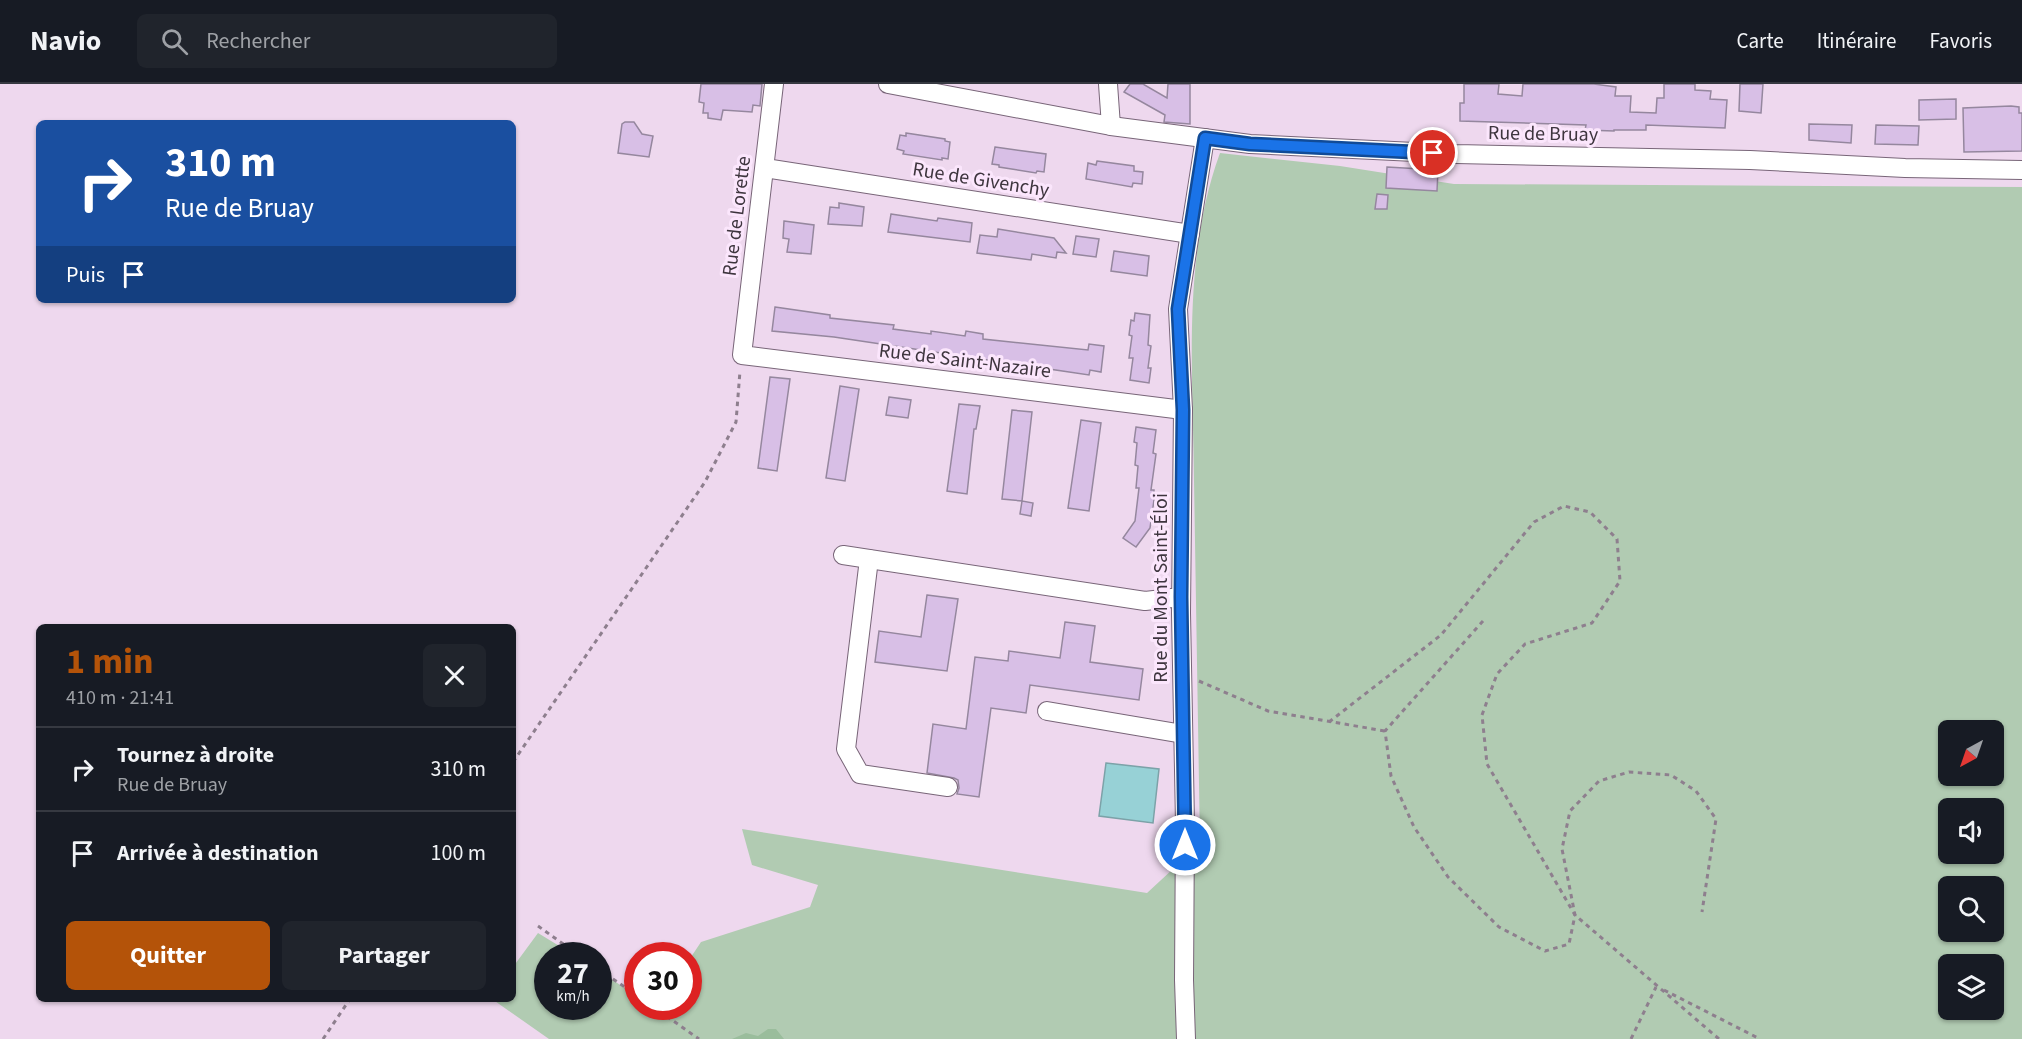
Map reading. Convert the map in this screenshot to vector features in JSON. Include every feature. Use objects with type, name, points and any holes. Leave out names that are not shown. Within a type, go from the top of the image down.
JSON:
[{"type":"street","name":"Rue de Lorette","points":[[742,355],[774,84]]},
{"type":"street","name":"Rue de Bruay","points":[[888,84],[1110,126],[1250,144],[1456,154],[1749,160],[1905,168],[2022,170]]},
{"type":"street","points":[[1108,84],[1110,126]]},
{"type":"street","name":"Rue du Mont Saint-Éloi","points":[[1186,1039],[1181,597],[1183,410],[1178,309],[1205,138]]},
{"type":"street","name":"Rue de Givenchy","points":[[765,168],[1190,234]]},
{"type":"street","name":"Rue de Saint-Nazaire","points":[[742,355],[1183,410]]},
{"type":"street","points":[[843,555],[1145,601],[1181,597]]},
{"type":"street","points":[[869,558],[846,749],[860,774],[948,787]]},
{"type":"street","points":[[1047,711],[1183,734]]},
{"type":"path","points":[[516,758],[705,482],[736,422],[742,355]]},
{"type":"path","points":[[1329,723],[1441,635],[1534,522],[1564,506],[1590,512],[1617,539],[1620,581],[1592,623],[1526,644],[1497,674],[1482,715],[1486,764],[1575,915],[1719,1039]]},
{"type":"path","points":[[1483,621],[1385,731],[1391,776],[1414,827],[1448,877],[1499,927],[1545,951],[1569,944],[1575,915],[1562,849],[1570,811],[1599,781],[1629,772],[1671,776],[1696,791],[1716,819],[1702,912]]},
{"type":"path","points":[[1182,674],[1268,711],[1385,731]]},
{"type":"path","points":[[538,926],[560,942]]},
{"type":"path","points":[[1630,1039],[1657,987]]},
{"type":"path","points":[[1657,987],[1760,1039]]},
{"type":"path","points":[[323,1039],[349,1002]]},
{"type":"path","points":[[672,1020],[699,1039]]},
{"type":"shaded area","points":[[1220,153],[1340,166],[1454,184],[2022,187],[2022,1039],[549,1039],[496,1002],[516,1002],[516,963],[538,933],[553,942],[534,942],[534,1020],[612,1020],[612,980],[624,987],[624,1020],[702,1020],[701,942],[810,907],[818,885],[752,865],[742,829],[1147,893],[1200,844],[1192,357],[1195,274],[1208,192]]},
{"type":"shaded area","points":[[1106,763],[1159,769],[1153,823],[1099,816]]},
{"type":"shaded area","points":[[768,1029],[776,1029],[784,1039],[732,1039],[746,1033],[758,1036]]},
{"type":"building","points":[[701,84],[762,84],[760,106],[753,105],[752,112],[723,110],[721,120],[708,118],[708,113],[703,113],[704,103],[699,102]]},
{"type":"building","points":[[1130,84],[1143,84],[1167,98],[1168,84],[1190,84],[1190,124],[1164,122],[1165,115],[1124,92]]},
{"type":"building","points":[[1464,84],[1499,84],[1498,94],[1522,96],[1523,84],[1594,84],[1616,87],[1615,96],[1631,96],[1630,112],[1656,113],[1657,98],[1664,98],[1664,84],[1695,84],[1695,90],[1711,91],[1710,99],[1727,100],[1725,128],[1646,125],[1646,130],[1614,131],[1585,130],[1586,125],[1460,121],[1460,103],[1464,103]]},
{"type":"building","points":[[1740,84],[1763,84],[1761,113],[1739,111]]},
{"type":"building","points":[[1956,99],[1956,119],[1919,120],[1919,100]]},
{"type":"building","points":[[2019,107],[2019,113],[2022,113],[2022,151],[1964,152],[1963,108]]},
{"type":"building","points":[[634,122],[642,134],[653,136],[649,157],[618,153],[622,124]]},
{"type":"building","points":[[1809,124],[1852,125],[1851,143],[1809,140]]},
{"type":"building","points":[[1876,125],[1919,126],[1918,145],[1875,144]]},
{"type":"building","points":[[906,133],[945,139],[950,142],[948,159],[903,154],[904,151],[897,149],[900,135],[906,136]]},
{"type":"building","points":[[995,147],[1046,154],[1044,172],[1037,171],[1036,173],[992,164]]},
{"type":"building","points":[[1097,161],[1134,166],[1134,171],[1143,172],[1142,184],[1133,183],[1132,187],[1086,179],[1088,163],[1096,165]]},
{"type":"building","points":[[1387,167],[1438,170],[1437,191],[1386,188]]},
{"type":"building","points":[[1377,194],[1388,195],[1387,209],[1375,209]]},
{"type":"building","points":[[839,203],[864,207],[862,226],[828,224],[830,207],[839,208]]},
{"type":"building","points":[[891,214],[937,221],[938,218],[972,223],[970,242],[888,232]]},
{"type":"building","points":[[784,221],[814,225],[811,254],[787,252],[789,239],[783,238]]},
{"type":"building","points":[[998,229],[1054,238],[1066,253],[1057,252],[1056,258],[1032,254],[1031,260],[977,253],[980,235],[997,237]]},
{"type":"building","points":[[1076,236],[1099,239],[1096,257],[1073,254]]},
{"type":"building","points":[[1114,251],[1149,256],[1147,276],[1111,271]]},
{"type":"building","points":[[775,307],[830,315],[830,318],[894,325],[893,329],[931,334],[931,331],[965,336],[966,331],[983,334],[983,339],[1088,350],[1089,344],[1104,346],[1101,372],[1090,370],[1089,375],[834,337],[772,331]]},
{"type":"building","points":[[1135,313],[1150,315],[1149,383],[1130,380],[1133,358],[1129,358],[1132,336],[1129,335],[1131,320],[1134,321]]},
{"type":"building","points":[[770,377],[790,379],[777,471],[758,468]]},
{"type":"building","points":[[840,386],[859,389],[845,481],[826,478]]},
{"type":"building","points":[[889,397],[911,400],[908,418],[886,415]]},
{"type":"building","points":[[959,404],[980,406],[976,429],[974,429],[967,494],[947,491]]},
{"type":"building","points":[[1012,410],[1032,412],[1022,501],[1002,499]]},
{"type":"building","points":[[1081,420],[1101,423],[1089,511],[1068,508]]},
{"type":"building","points":[[1136,427],[1156,430],[1153,453],[1156,454],[1151,490],[1154,490],[1154,500],[1150,528],[1136,547],[1123,538],[1135,521],[1139,488],[1136,488],[1137,443],[1134,442]]},
{"type":"building","points":[[1022,501],[1033,503],[1031,516],[1020,514]]},
{"type":"building","points":[[927,595],[958,599],[947,671],[875,662],[879,631],[921,637]]},
{"type":"building","points":[[1065,622],[1095,626],[1090,662],[1143,669],[1139,700],[1030,685],[1026,713],[991,708],[979,797],[957,794],[958,780],[954,778],[927,773],[933,724],[966,729],[975,657],[1008,661],[1009,651],[1060,658]]},
{"type":"route","points":[[1185,845],[1181,597],[1183,410],[1178,309],[1205,138],[1250,144],[1433,153]]}]
